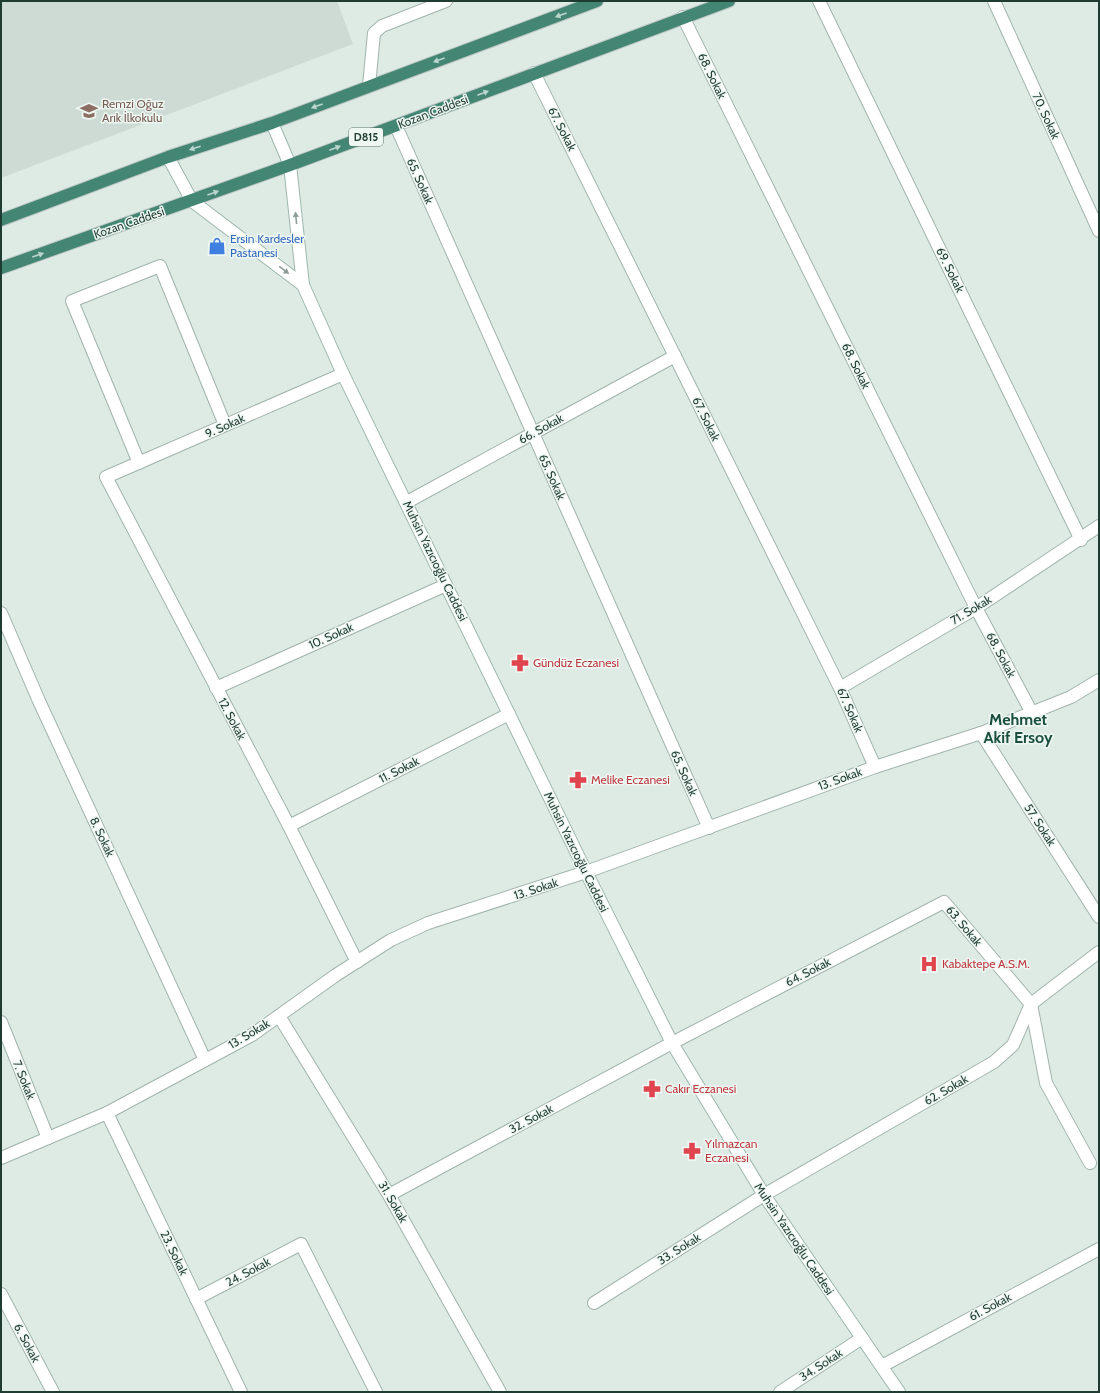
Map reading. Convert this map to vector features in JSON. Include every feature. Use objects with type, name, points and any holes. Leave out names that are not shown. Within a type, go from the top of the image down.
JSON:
[{"type":"highway","points":[[1,220],[168,157],[272,123],[598,1]]},
{"type":"highway","name":"Kozan Caddesi","points":[[1,268],[192,201],[729,1]]},
{"type":"street","points":[[369,86],[374,33],[382,26],[446,1]]},
{"type":"street","name":"69. Sokak","points":[[819,1],[1081,540]]},
{"type":"street","name":"70. Sokak","points":[[994,1],[1099,231]]},
{"type":"street","name":"68. Sokak","points":[[683,17],[976,608],[1032,713]]},
{"type":"street","name":"67. Sokak","points":[[534,73],[840,688],[875,767]]},
{"type":"street","points":[[272,123],[290,165],[303,285]]},
{"type":"street","name":"65. Sokak","points":[[396,126],[709,828]]},
{"type":"street","points":[[168,157],[192,201],[303,285]]},
{"type":"street","points":[[139,463],[72,301],[160,266],[226,425]]},
{"type":"street","name":"Muhsin Yazıcıoğlu Caddesi","points":[[303,285],[343,374],[407,502],[508,714],[672,1043],[764,1195],[899,1392]]},
{"type":"street","name":"66. Sokak","points":[[407,502],[675,356]]},
{"type":"street","name":"9. Sokak","points":[[106,477],[343,374]]},
{"type":"street","name":"12. Sokak","points":[[106,477],[289,826],[357,962]]},
{"type":"street","name":"71. Sokak","points":[[840,688],[976,608],[1081,540],[1099,526]]},
{"type":"street","name":"10. Sokak","points":[[216,688],[446,584]]},
{"type":"street","name":"8. Sokak","points":[[1,613],[39,701],[205,1060]]},
{"type":"street","name":"13. Sokak","points":[[1,1158],[107,1113],[205,1060],[252,1034],[391,940],[428,923],[586,872],[875,767],[981,733],[1071,697],[1099,680]]},
{"type":"street","name":"11. Sokak","points":[[289,826],[508,714]]},
{"type":"street","name":"57. Sokak","points":[[981,733],[1099,917]]},
{"type":"street","name":"64. Sokak","points":[[672,1043],[944,902]]},
{"type":"street","name":"63. Sokak","points":[[944,902],[1031,1004]]},
{"type":"street","name":"62. Sokak","points":[[764,1195],[994,1062],[1013,1045],[1031,1004],[1099,952]]},
{"type":"street","points":[[1031,1004],[1046,1084],[1090,1162]]},
{"type":"street","name":"31. Sokak","points":[[279,1016],[390,1195],[500,1392]]},
{"type":"street","name":"7. Sokak","points":[[1,1022],[48,1138]]},
{"type":"street","name":"32. Sokak","points":[[390,1195],[672,1043]]},
{"type":"street","name":"23. Sokak","points":[[107,1113],[241,1392]]},
{"type":"street","name":"33. Sokak","points":[[594,1303],[764,1195]]},
{"type":"street","name":"24. Sokak","points":[[196,1299],[301,1244],[376,1392]]},
{"type":"street","name":"61. Sokak","points":[[882,1366],[1099,1249]]},
{"type":"street","name":"6. Sokak","points":[[1,1294],[53,1392]]},
{"type":"street","name":"34. Sokak","points":[[780,1392],[862,1338]]},
{"type":"shaded area","name":"Remzi Oğuz Arık İlkokulu","points":[[1,1],[337,1],[353,44],[1,178]]},
{"type":"place","name":"Remzi Oğuz Arık İlkokulu","points":[[89,111]]},
{"type":"place","name":"Ersin Kardesler Pastanesi","points":[[217,246]]},
{"type":"place","name":"Gündüz Eczanesi","points":[[520,663]]},
{"type":"place","name":"Melike Eczanesi","points":[[578,780]]},
{"type":"place","name":"Kabaktepe A.S.M.","points":[[929,964]]},
{"type":"place","name":"Cakır Eczanesi","points":[[652,1089]]},
{"type":"place","name":"Yılmazcan Eczanesi","points":[[692,1151]]},
{"type":"district","name":"Mehmet Akif Ersoy","points":[[1018,728]]}]
